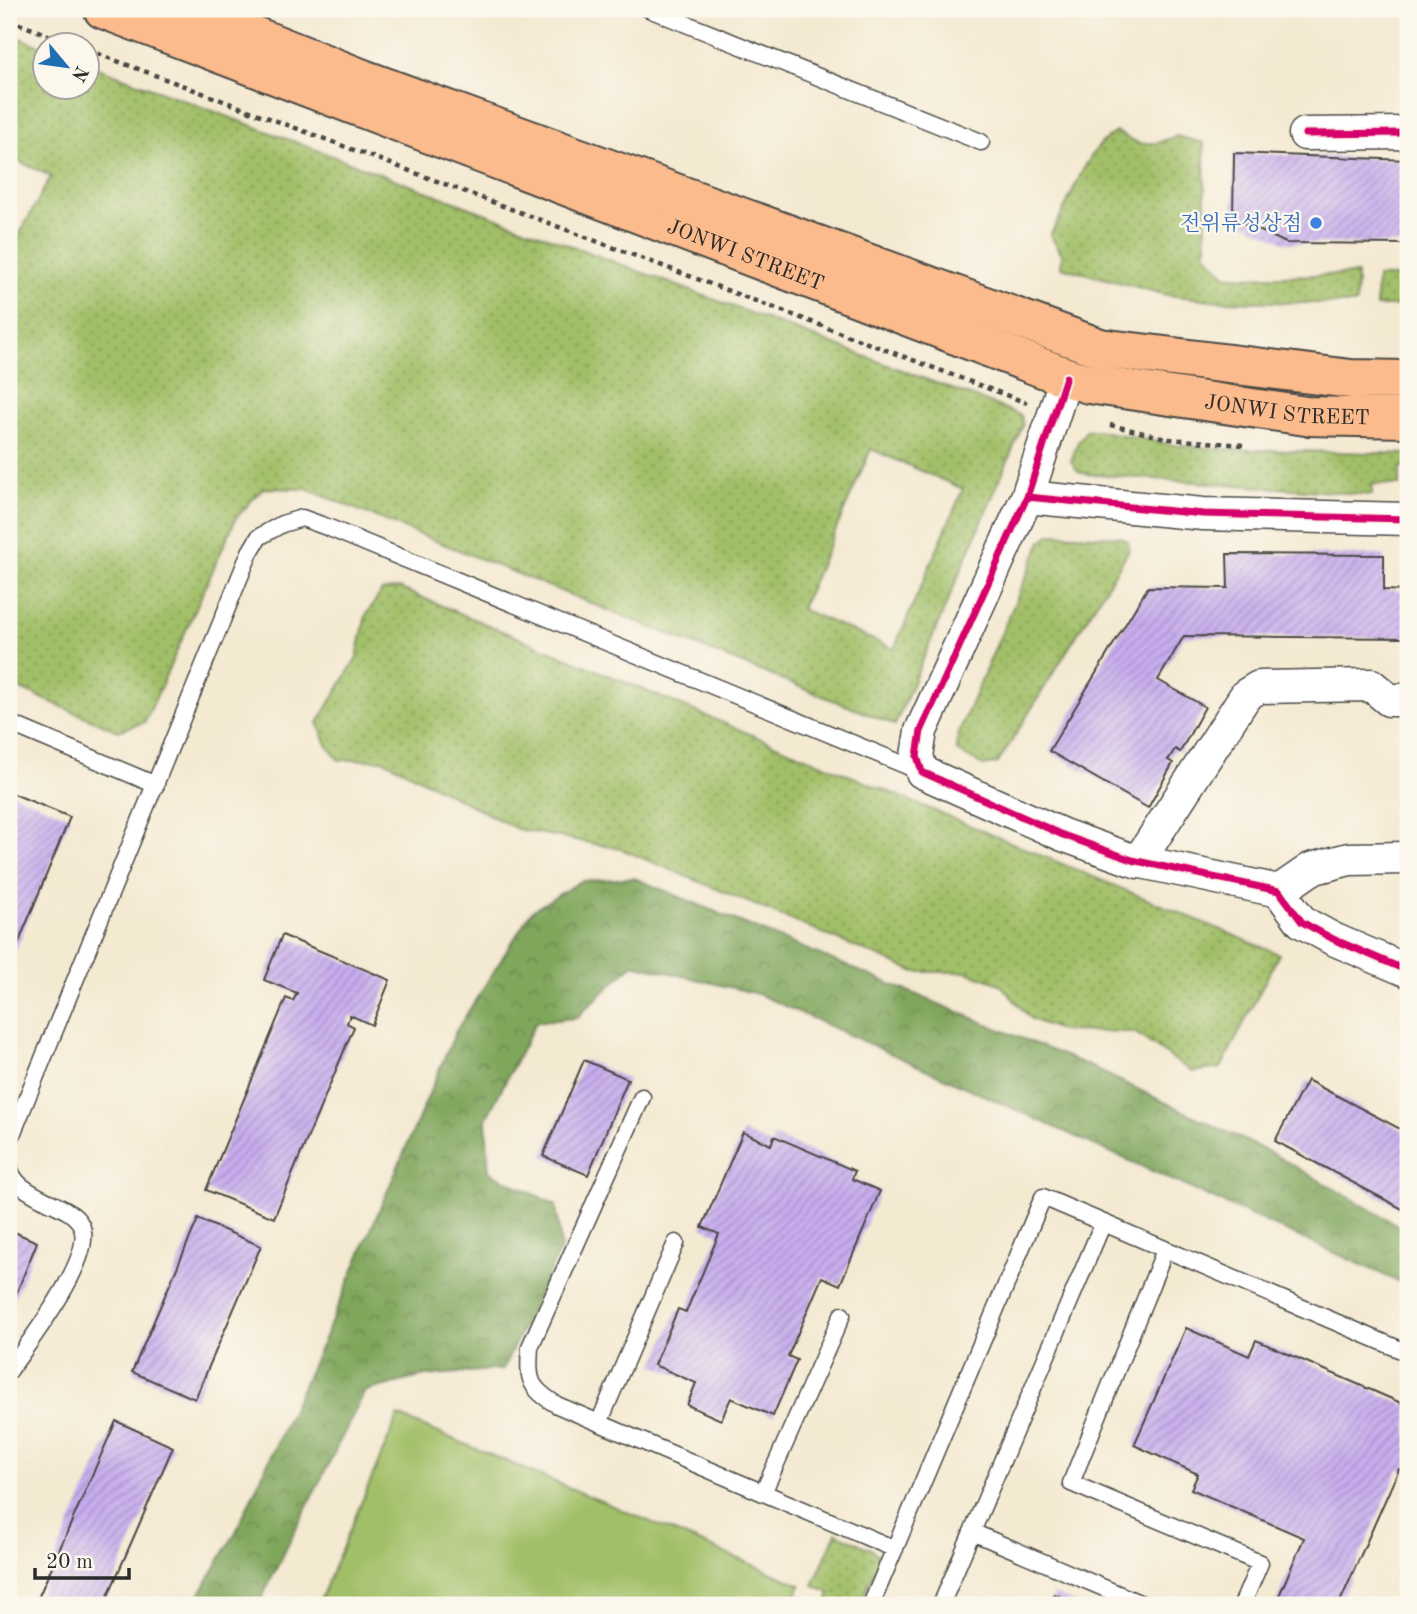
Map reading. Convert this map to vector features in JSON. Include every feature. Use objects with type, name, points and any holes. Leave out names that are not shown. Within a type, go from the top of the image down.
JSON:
[{"type":"main road","name":"JONWI STREET","points":[[103,9],[1066,377],[1090,384],[1306,416],[1408,418]]},
{"type":"main road","name":"JONWI STREET","points":[[186,9],[363,79],[1100,348],[1351,379],[1408,380]]},
{"type":"street","points":[[1305,134],[1408,134]]},
{"type":"street","points":[[1066,377],[1027,497],[921,731],[917,756],[922,772],[1063,835],[1138,862],[1279,891],[1302,922],[1333,939],[1408,971]]},
{"type":"street","points":[[1027,497],[1203,514],[1408,519]]},
{"type":"street","points":[[1138,862],[1246,695],[1252,691],[1259,687],[1371,685],[1390,700],[1408,700]]},
{"type":"street","points":[[1279,891],[1311,869],[1349,859],[1408,858]]},
{"type":"lane","points":[[649,9],[981,142]]},
{"type":"lane","points":[[9,1142],[250,552],[259,537],[282,524],[302,518],[922,772]]},
{"type":"lane","points":[[9,723],[156,785]]},
{"type":"lane","points":[[642,1097],[530,1347],[528,1375],[538,1393],[557,1405],[598,1423],[895,1549]]},
{"type":"lane","points":[[9,1165],[10,1172],[19,1186],[68,1211],[79,1221],[85,1242],[74,1273],[9,1371]]},
{"type":"lane","points":[[871,1605],[1043,1197],[1408,1353]]},
{"type":"lane","points":[[941,1605],[1103,1223]]},
{"type":"lane","points":[[598,1423],[676,1243]]},
{"type":"lane","points":[[1165,1250],[1071,1483],[1261,1563],[1242,1605]]},
{"type":"lane","points":[[763,1493],[842,1315]]},
{"type":"lane","points":[[972,1532],[1143,1605]]},
{"type":"path","points":[[9,20],[40,32]]},
{"type":"green space","points":[[9,34],[32,43],[32,102],[102,102],[102,69],[1021,415],[1023,425],[895,725],[306,489],[263,488],[236,518],[145,722],[118,731],[9,684],[9,254],[51,176],[9,157]],"holes":[[[871,449],[963,489],[894,649],[801,609]]]},
{"type":"green space","points":[[1116,132],[1140,144],[1157,143],[1176,136],[1204,143],[1206,254],[1225,275],[1244,277],[1357,274],[1356,304],[1221,301],[1167,295],[1061,267],[1062,254],[1050,235],[1086,164],[1105,140]]},
{"type":"green space","points":[[1377,277],[1408,277],[1408,306],[1376,306]]},
{"type":"green space","points":[[1087,430],[1174,445],[1220,449],[1408,454],[1408,467],[1400,468],[1400,485],[1372,484],[1372,495],[1087,474],[1078,471],[1071,461],[1078,442]]},
{"type":"green space","points":[[1050,534],[1120,537],[1128,541],[1129,550],[998,763],[984,766],[957,751],[958,734],[1041,542]]},
{"type":"green space","points":[[399,588],[1279,954],[1221,1068],[1192,1072],[1134,1032],[1062,1031],[1031,1019],[1000,984],[967,972],[915,972],[621,849],[517,829],[384,760],[339,760],[328,747],[318,723],[357,657],[366,615],[382,591]]},
{"type":"green space","points":[[634,878],[1089,1066],[1273,1154],[1408,1231],[1408,1286],[758,994],[633,964],[576,1018],[536,1022],[486,1119],[489,1172],[556,1205],[561,1248],[503,1369],[424,1376],[365,1391],[258,1605],[193,1605],[236,1532],[321,1346],[456,1031],[532,911],[581,881]]},
{"type":"green space","points":[[398,1416],[801,1585],[792,1605],[318,1605]]},
{"type":"green space","points":[[836,1533],[878,1555],[878,1563],[860,1605],[826,1605],[830,1593],[813,1585]]},
{"type":"building","points":[[1234,153],[1408,160],[1408,244],[1286,243],[1233,218]]},
{"type":"building","points":[[1227,554],[1384,555],[1384,590],[1408,591],[1408,638],[1184,636],[1158,680],[1205,707],[1180,752],[1175,749],[1168,760],[1173,763],[1148,808],[1049,751],[1148,587],[1228,588]]},
{"type":"building","points":[[9,792],[70,817],[9,966]]},
{"type":"building","points":[[282,935],[390,980],[372,1025],[350,1015],[347,1023],[354,1027],[274,1218],[206,1190],[286,998],[293,1001],[297,993],[264,980]]},
{"type":"building","points":[[584,1060],[628,1079],[588,1175],[543,1156]]},
{"type":"building","points":[[1307,1080],[1408,1133],[1408,1212],[1275,1141]]},
{"type":"building","points":[[743,1132],[771,1145],[774,1136],[855,1171],[852,1179],[880,1191],[840,1285],[822,1277],[788,1356],[797,1360],[773,1416],[731,1398],[721,1420],[687,1405],[696,1383],[654,1365],[678,1309],[686,1312],[719,1234],[702,1227]]},
{"type":"building","points":[[198,1219],[261,1246],[195,1399],[132,1372]]},
{"type":"building","points":[[12,1231],[37,1242],[13,1302],[9,1300],[9,1238]]},
{"type":"building","points":[[1186,1328],[1249,1356],[1256,1340],[1408,1406],[1408,1473],[1399,1469],[1340,1602],[1347,1605],[1275,1605],[1304,1538],[1191,1489],[1198,1474],[1134,1445]]},
{"type":"building","points":[[116,1421],[173,1447],[104,1605],[35,1605]]},
{"type":"building","points":[[1054,1594],[1081,1605],[1049,1605]]},
{"type":"cycle path","points":[[1305,134],[1408,133]]},
{"type":"cycle path","points":[[1066,377],[1027,497],[921,731],[917,756],[922,772],[1063,835],[1132,860],[1279,891],[1302,922],[1333,939],[1408,971]]},
{"type":"cycle path","points":[[1027,497],[1203,514],[1408,519]]},
{"type":"place","name":"전위류성상점","points":[[1316,223]]}]
